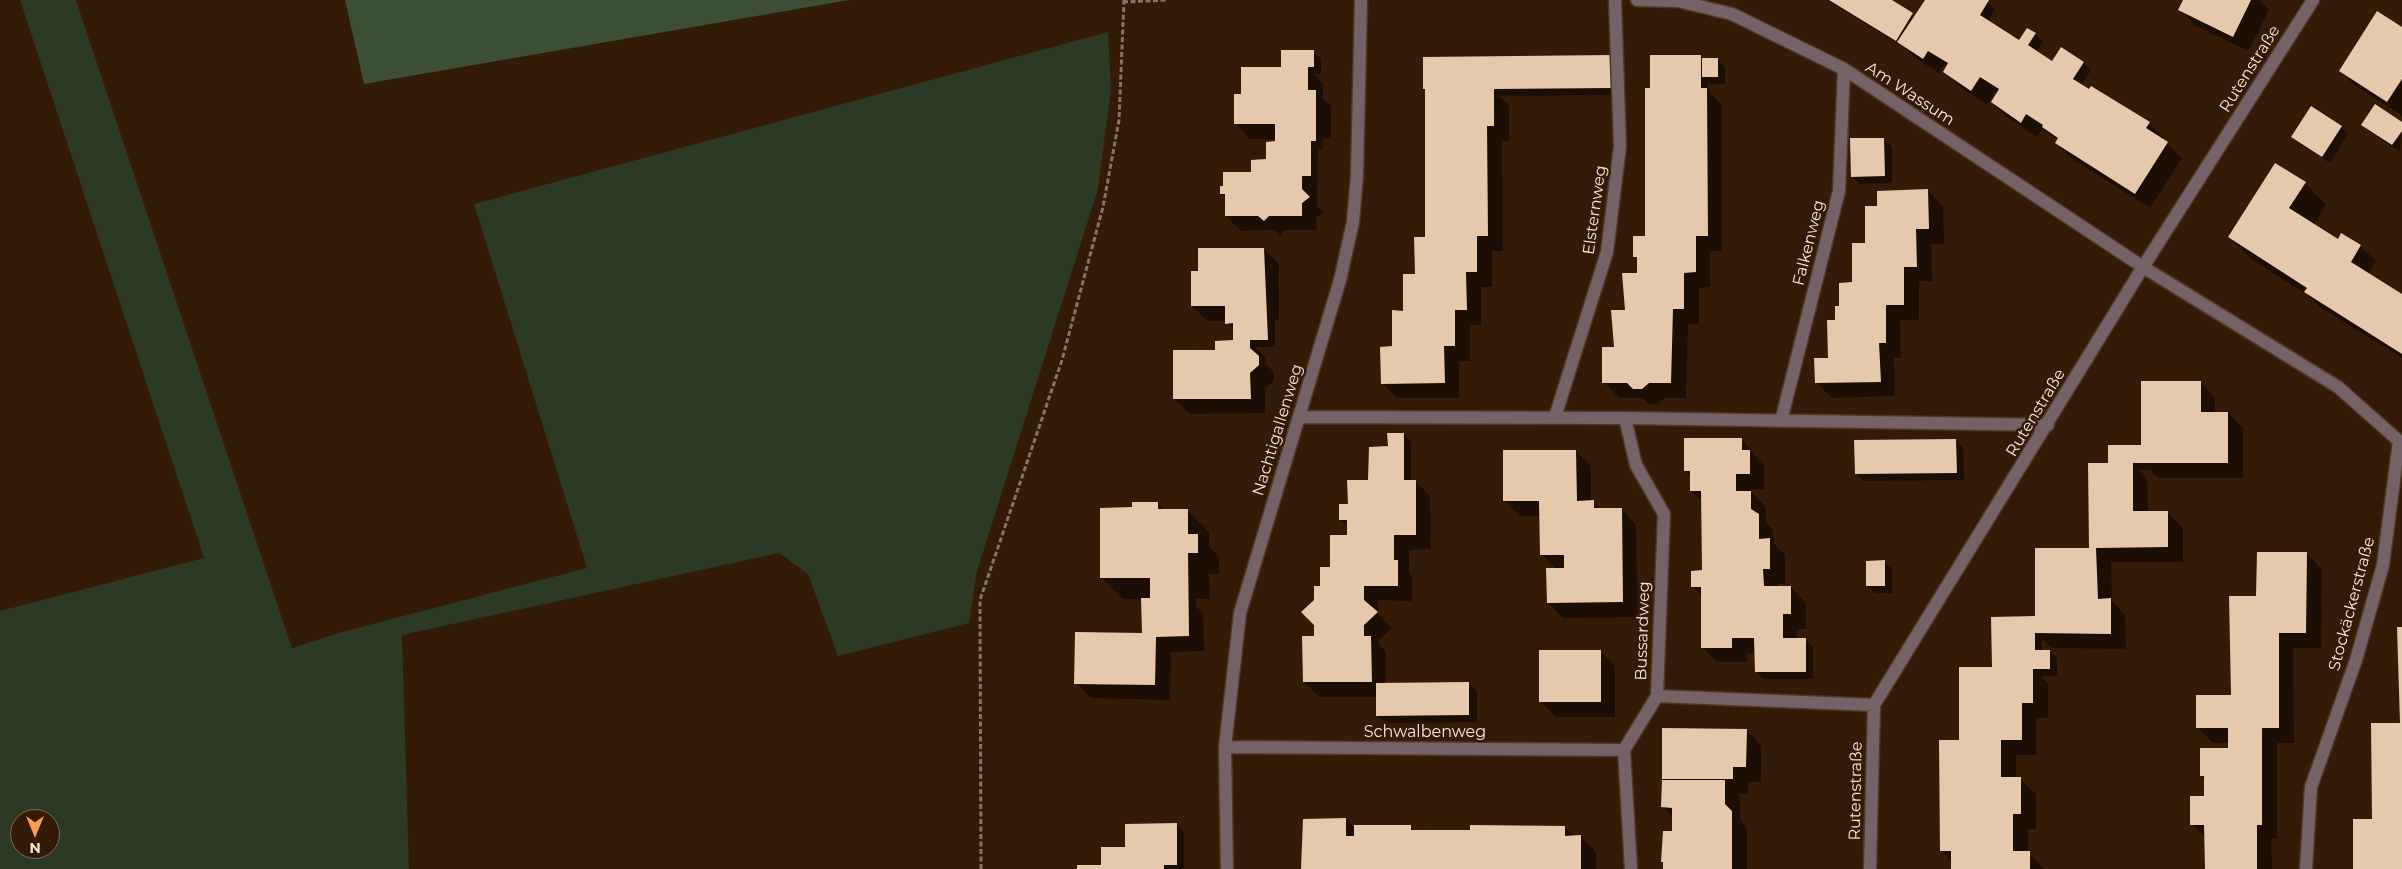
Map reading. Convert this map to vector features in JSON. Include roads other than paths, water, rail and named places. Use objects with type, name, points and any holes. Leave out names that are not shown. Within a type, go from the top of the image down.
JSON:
[{"type":"street","name":"Nachtigallenweg","points":[[1226,869],[1225,746],[1240,613],[1340,280],[1353,222],[1357,176],[1361,0]]},
{"type":"street","name":"Elsternweg","points":[[1555,417],[1607,252],[1620,146],[1615,0]]},
{"type":"street","name":"Am Wassum","points":[[1637,0],[1678,1],[1732,14],[1844,69],[2143,267]]},
{"type":"street","name":"Rutenstraße","points":[[1870,869],[1874,705],[2143,267],[2313,0]]},
{"type":"street","name":"Falkenweg","points":[[1781,421],[1839,191],[1844,69]]},
{"type":"street","name":"Stockäckerstraße","points":[[2143,267],[2338,387],[2399,442],[2383,565],[2356,660],[2311,787],[2306,869]]},
{"type":"street","points":[[1299,417],[1555,417],[2048,424]]},
{"type":"street","name":"Bussardweg","points":[[1626,418],[1636,465],[1664,514],[1657,696],[1874,705]]},
{"type":"street","points":[[1631,869],[1624,750],[1657,696]]},
{"type":"street","name":"Schwalbenweg","points":[[1225,746],[1624,750]]}]
